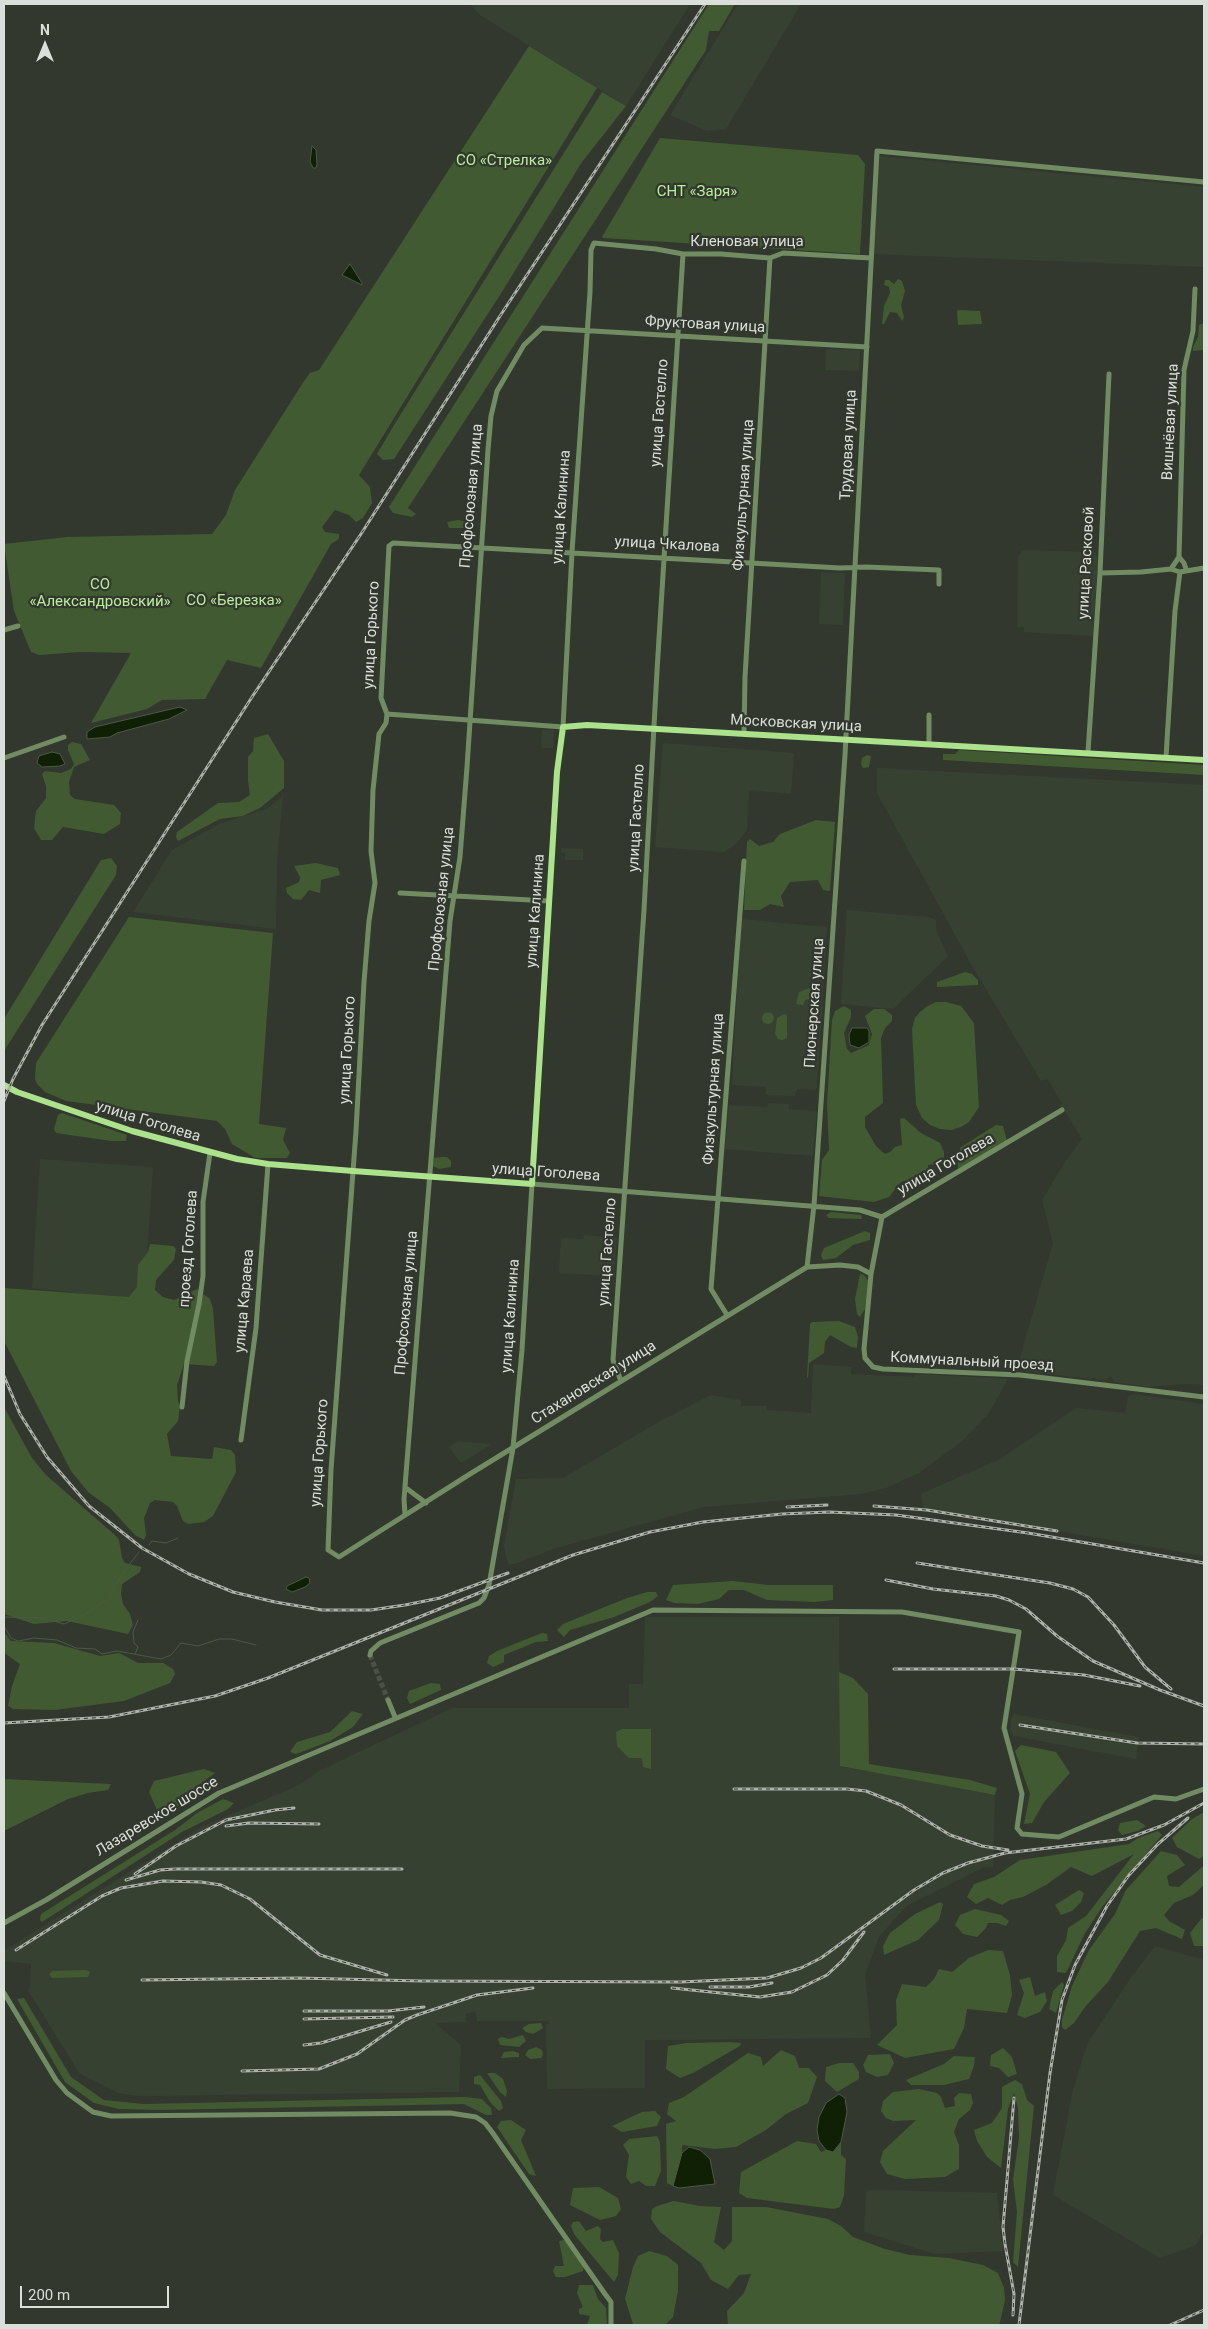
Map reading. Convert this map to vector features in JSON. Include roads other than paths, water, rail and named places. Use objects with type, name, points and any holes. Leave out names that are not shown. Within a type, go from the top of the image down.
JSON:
[{"type":"main road","name":"Московская улица","points":[[563,727],[587,725],[1204,760]]},
{"type":"main road","name":"улица Калинина","points":[[532,1184],[559,746],[563,727]]},
{"type":"main road","name":"улица Гоголева","points":[[6,1086],[132,1132],[210,1153],[268,1164],[430,1178],[532,1184]]},
{"type":"street","name":"Трудовая улица","points":[[846,739],[853,568],[877,152],[1204,182]]},
{"type":"street","name":"Кленовая улица","points":[[594,243],[656,249],[683,254],[721,254],[770,258],[783,253],[871,258]]},
{"type":"street","name":"улица Калинина","points":[[563,727],[572,552],[588,330],[591,250],[594,243]]},
{"type":"street","name":"улица Гастелло","points":[[621,1381],[613,1360],[644,910],[683,254]]},
{"type":"street","name":"Физкультурная улица","points":[[744,734],[745,677],[770,258]]},
{"type":"street","name":"Вишнёвая улица","points":[[1179,558],[1184,370],[1193,331],[1195,289]]},
{"type":"street","name":"Фруктовая улица","points":[[542,328],[867,348]]},
{"type":"street","name":"Профсоюзная улица","points":[[405,1515],[404,1499],[438,1094],[450,921],[455,898],[470,720],[480,548],[491,416],[498,391],[524,345],[542,328]]},
{"type":"street","name":"улица Расковой","points":[[1088,752],[1100,572],[1109,374]]},
{"type":"street","name":"улица Чкалова","points":[[392,543],[853,568],[940,570],[939,584]]},
{"type":"street","name":"улица Горького","points":[[339,1557],[330,1553],[328,1545],[331,1470],[353,1171],[364,973],[375,883],[371,852],[373,790],[379,734],[386,723],[387,714],[381,698],[389,546],[392,543]]},
{"type":"street","points":[[1171,569],[1179,558],[1184,563],[1186,570]]},
{"type":"street","points":[[1100,572],[1141,572],[1171,569],[1180,572],[1204,568]]},
{"type":"street","points":[[1166,757],[1175,611],[1180,572]]},
{"type":"street","points":[[4,630],[18,626]]},
{"type":"street","name":"Московская улица","points":[[387,714],[563,727]]},
{"type":"street","points":[[929,716],[929,744]]},
{"type":"street","points":[[4,758],[64,737]]},
{"type":"street","name":"Пионерская улица","points":[[807,1267],[814,1206],[846,739]]},
{"type":"street","name":"Физкультурная улица","points":[[727,1315],[712,1289],[744,861]]},
{"type":"street","points":[[400,893],[455,898],[549,901]]},
{"type":"street","name":"улица Гоголева","points":[[532,1184],[860,1210],[882,1216],[1062,1110]]},
{"type":"street","name":"проезд Гоголева","points":[[182,1406],[187,1361],[200,1304],[203,1276],[203,1202],[210,1153]]},
{"type":"street","name":"улица Караева","points":[[241,1440],[256,1328],[268,1164]]},
{"type":"street","name":"улица Калинина","points":[[370,1655],[371,1651],[380,1643],[479,1603],[484,1598],[491,1580],[513,1448],[522,1350],[532,1184]]},
{"type":"street","name":"Коммунальный проезд","points":[[882,1216],[871,1274],[864,1356],[873,1367],[1020,1375],[1204,1396]]},
{"type":"street","name":"Стахановская улица","points":[[339,1557],[807,1267],[840,1265],[858,1267],[871,1274]]},
{"type":"street","points":[[406,1488],[426,1503]]},
{"type":"street","name":"Лазаревское шоссе","points":[[4,1923],[46,1900],[218,1793],[652,1610],[902,1612],[1019,1632],[1004,1728],[1022,1794],[1017,1828],[1022,1834],[1059,1837],[1154,1797],[1176,1798],[1204,1789]]},
{"type":"street","points":[[388,1700],[395,1717]]},
{"type":"street","points":[[4,1993],[56,2080],[67,2093],[86,2108],[102,2114],[132,2118],[284,2114],[450,2113],[476,2117],[485,2123],[519,2169],[611,2302],[611,2325]]},
{"type":"waterway","points":[[149,1545],[152,1541],[166,1543],[178,1538]]},
{"type":"waterway","points":[[4,1617],[43,1618],[64,1624],[86,1614],[109,1598],[122,1574],[139,1552]]},
{"type":"waterway","points":[[135,1654],[138,1647],[134,1643],[133,1632],[138,1620]]},
{"type":"waterway","points":[[4,1626],[11,1638],[18,1641],[34,1638],[57,1640],[76,1648],[95,1649],[102,1654],[117,1651],[161,1659],[171,1655],[181,1643],[198,1646],[219,1639],[232,1639],[256,1645]]},
{"type":"tunnel","points":[[370,1655],[388,1700]]},
{"type":"railway","points":[[4,1101],[13,1079],[42,1025],[252,697],[361,534],[500,316],[705,4]]},
{"type":"railway","points":[[4,1376],[20,1414],[47,1457],[89,1506],[142,1548],[189,1574],[233,1592],[322,1610],[371,1610],[440,1598],[508,1573]]},
{"type":"railway","points":[[787,1507],[827,1505]]},
{"type":"railway","points":[[874,1506],[927,1510],[1057,1531]]},
{"type":"railway","points":[[4,1723],[109,1717],[215,1696],[268,1678],[573,1555],[650,1532],[703,1522],[782,1514],[829,1512],[896,1515],[1028,1533],[1204,1563]]},
{"type":"railway","points":[[917,1563],[1050,1583],[1073,1589],[1088,1597],[1114,1625],[1145,1667],[1171,1689]]},
{"type":"railway","points":[[886,1580],[933,1589],[996,1596],[1009,1600],[1026,1609],[1057,1636],[1093,1661],[1160,1690],[1204,1706]]},
{"type":"railway","points":[[894,1669],[1014,1669],[1084,1675],[1140,1686]]},
{"type":"railway","points":[[1020,1725],[1137,1743],[1204,1744]]},
{"type":"railway","points":[[734,1789],[847,1789],[866,1791],[901,1805],[950,1835],[982,1846],[1008,1850]]},
{"type":"railway","points":[[142,1980],[298,1978],[422,1981],[680,1982],[767,1978],[801,1968],[821,1958],[914,1890],[943,1873],[968,1863],[1005,1853],[1126,1839],[1164,1825],[1204,1803]]},
{"type":"railway","points":[[135,1874],[176,1846],[226,1820],[294,1808]]},
{"type":"railway","points":[[1019,2325],[1050,2073],[1062,2000],[1075,1965],[1107,1906],[1129,1875],[1158,1844],[1188,1818]]},
{"type":"railway","points":[[226,1826],[249,1823],[319,1824]]},
{"type":"railway","points":[[126,1880],[160,1870],[175,1869],[402,1869]]},
{"type":"railway","points":[[16,1950],[102,1896],[121,1888],[163,1881],[201,1882],[221,1885],[250,1899],[320,1955],[387,1975]]},
{"type":"railway","points":[[672,1988],[760,1997],[792,1992],[827,1975],[843,1960],[864,1932]]},
{"type":"railway","points":[[710,1987],[749,1987],[772,1983]]},
{"type":"railway","points":[[242,2071],[319,2069],[357,2054],[405,2020],[417,2015],[477,1995],[533,1988]]},
{"type":"railway","points":[[304,2011],[388,2011],[424,2007]]},
{"type":"railway","points":[[304,2019],[393,2017]]},
{"type":"railway","points":[[304,2045],[321,2043],[391,2022]]},
{"type":"railway","points":[[1013,2315],[1014,2294],[1003,2227],[1014,2098]]},
{"type":"railway","points":[[1170,2325],[1204,2310]]},
{"type":"park label","name":"СО «Стрелка»","points":[[504,161]]},
{"type":"park label","name":"СНТ «Заря»","points":[[697,192]]},
{"type":"park label","name":"СО «Александровский»","points":[[100,594]]},
{"type":"park label","name":"СО «Березка»","points":[[234,601]]}]
